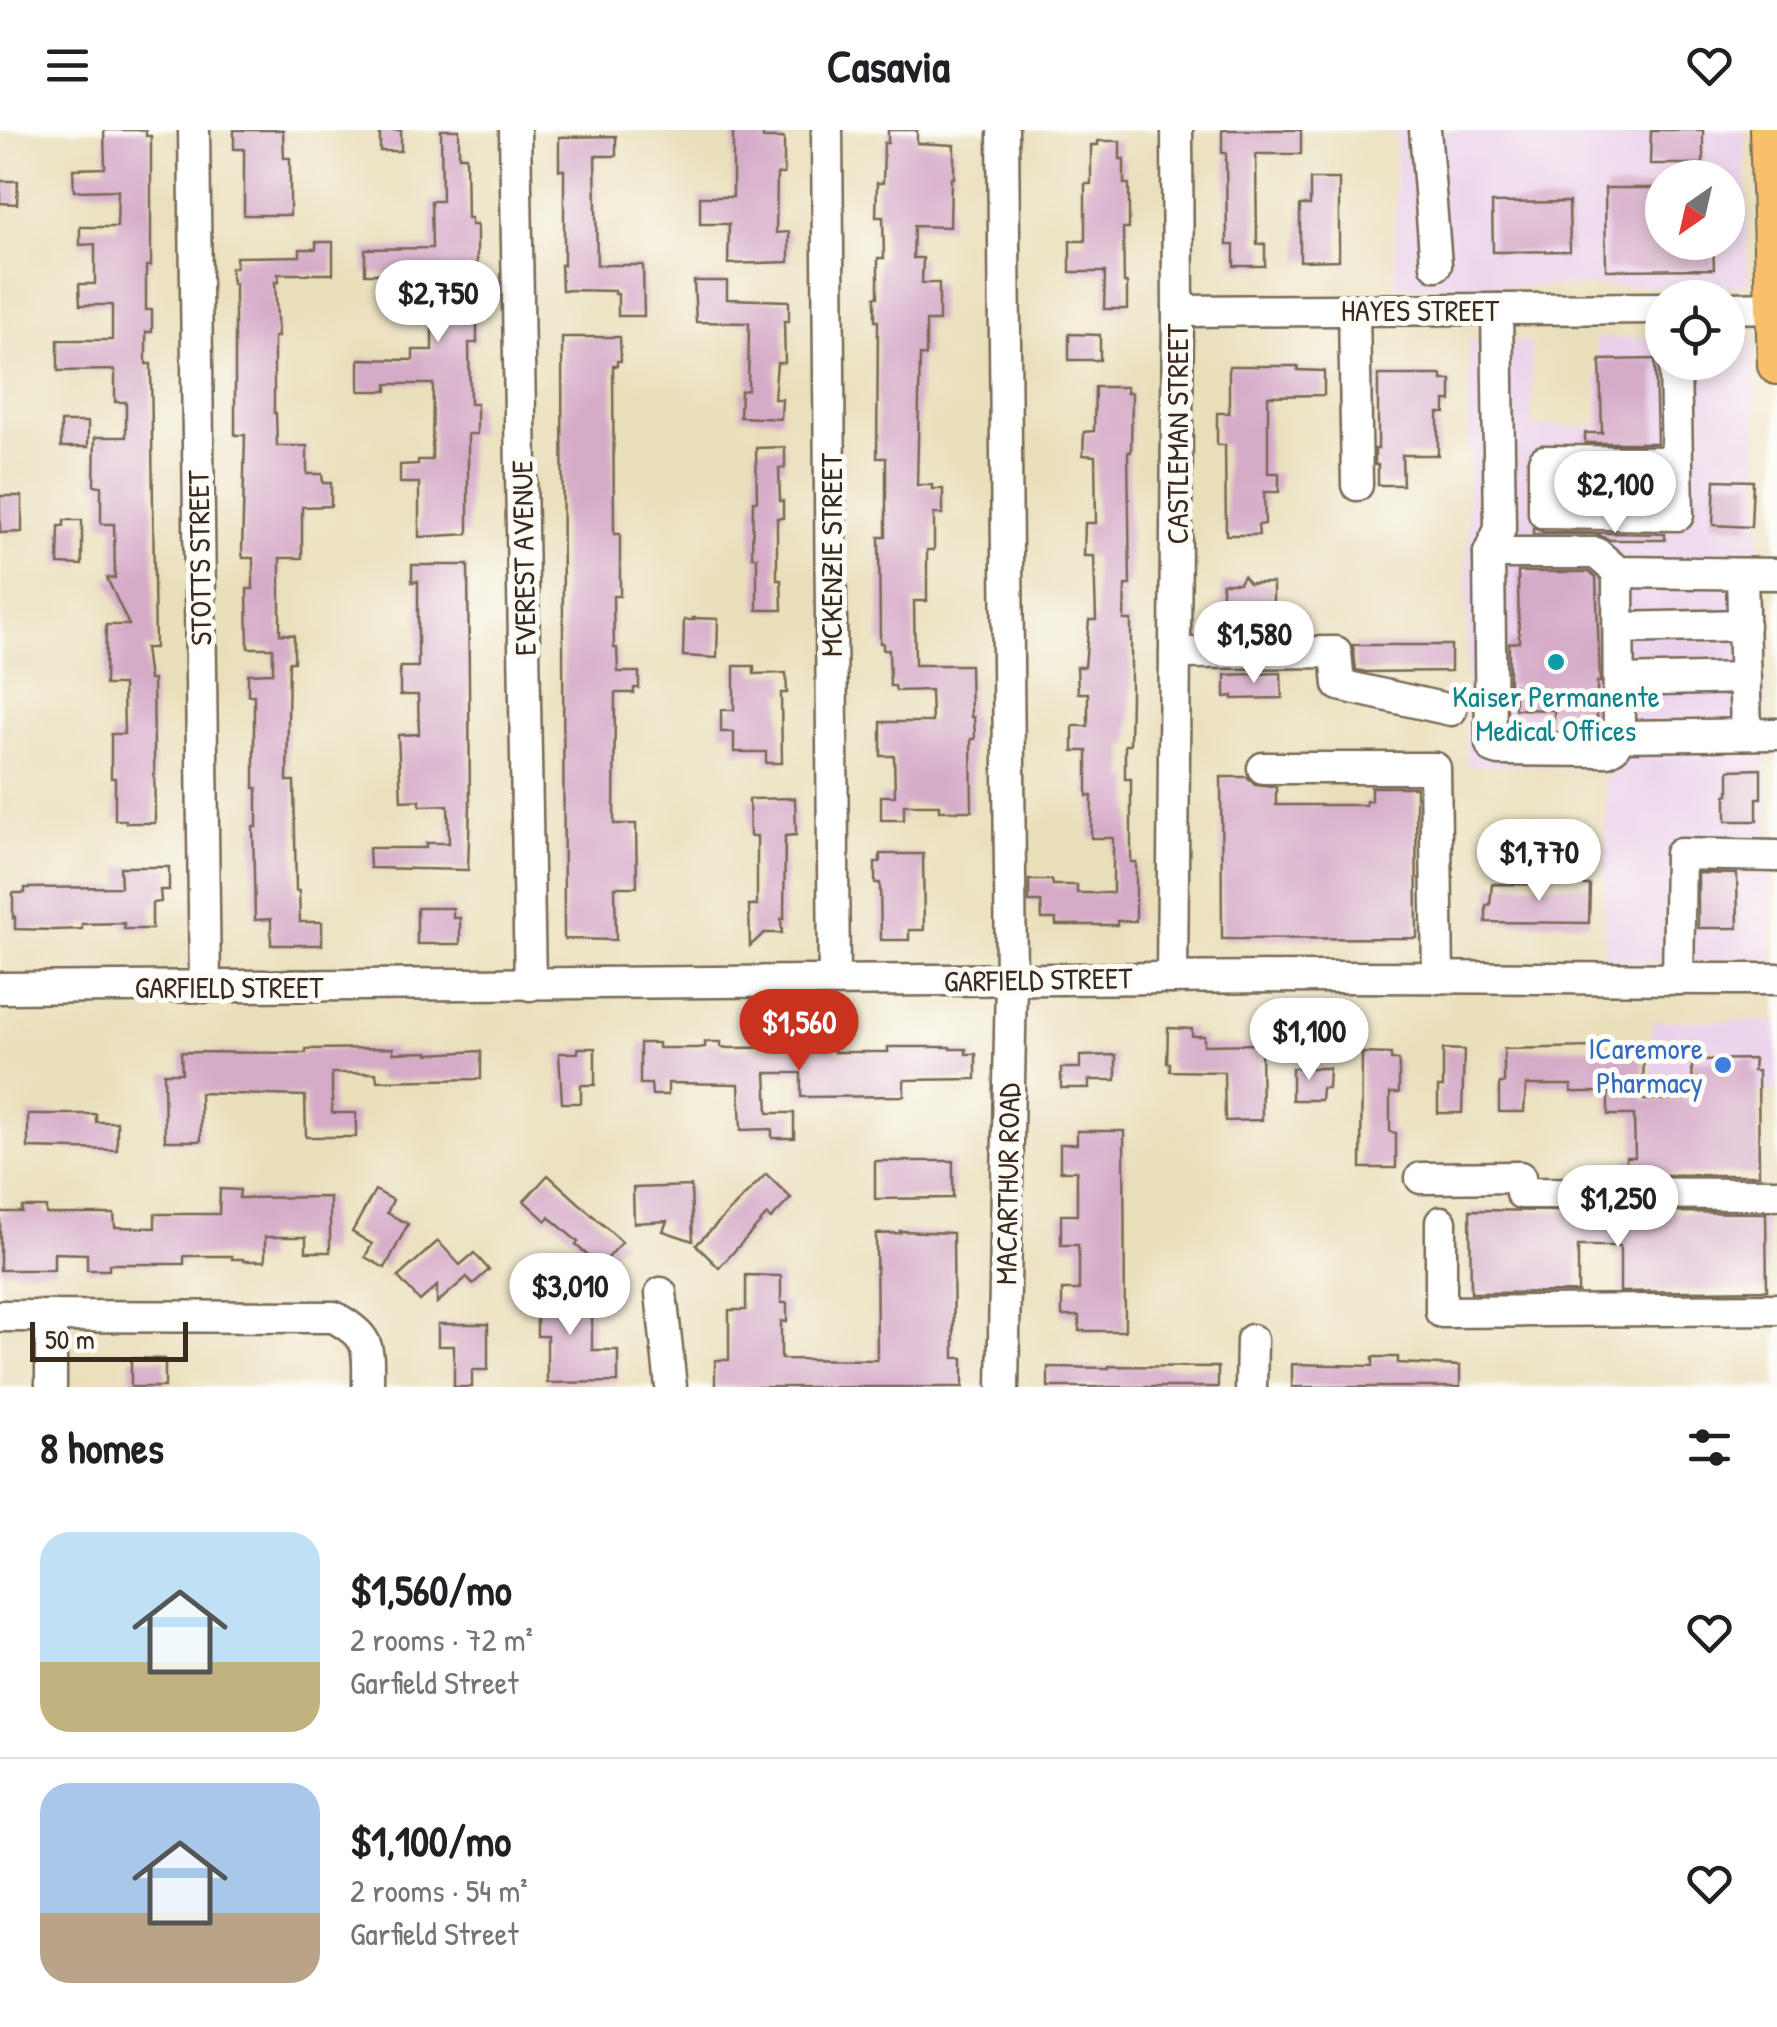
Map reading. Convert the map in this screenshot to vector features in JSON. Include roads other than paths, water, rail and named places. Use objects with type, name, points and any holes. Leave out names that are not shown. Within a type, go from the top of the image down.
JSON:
[{"type":"main road","points":[[1769,130],[1777,365]]},
{"type":"street","name":"STOTTS STREET","points":[[194,130],[204,987]]},
{"type":"street","name":"EVEREST AVENUE","points":[[515,130],[530,986]]},
{"type":"street","name":"MCKENZIE STREET","points":[[827,130],[834,980]]},
{"type":"street","name":"MACARTHUR ROAD","points":[[1003,130],[1011,981],[1003,1387]]},
{"type":"street","name":"CASTLEMAN STREET","points":[[1172,978],[1177,130]]},
{"type":"street","points":[[1425,130],[1436,264]]},
{"type":"street","points":[[1745,308],[1775,307]]},
{"type":"street","name":"HAYES STREET","points":[[1178,311],[1645,308]]},
{"type":"street","points":[[1497,309],[1500,530],[1490,553],[1493,748],[1606,751],[1614,747],[1619,736],[1618,572]]},
{"type":"street","points":[[1354,310],[1357,485]]},
{"type":"street","points":[[1675,380],[1677,462]]},
{"type":"street","points":[[1490,553],[1596,553],[1618,572],[1777,574]]},
{"type":"street","points":[[1619,736],[1762,734],[1745,678],[1742,574]]},
{"type":"street","points":[[1619,628],[1744,625]]},
{"type":"street","points":[[1175,653],[1336,652],[1338,685],[1452,710]]},
{"type":"street","points":[[1619,681],[1745,678]]},
{"type":"street","points":[[1263,768],[1435,768],[1438,978]]},
{"type":"street","points":[[1678,979],[1680,854],[1777,856]]},
{"type":"street","name":"GARFIELD STREET","points":[[0,988],[1172,978],[1777,979]]},
{"type":"street","points":[[1421,1178],[1520,1177],[1521,1193],[1777,1194]]},
{"type":"street","points":[[1441,1222],[1441,1312],[1777,1309]]},
{"type":"street","points":[[661,1293],[672,1387]]},
{"type":"street","points":[[0,1316],[334,1317],[354,1328],[368,1346],[368,1387]]},
{"type":"street","points":[[51,1316],[51,1387]]},
{"type":"street","points":[[1251,1387],[1252,1340]]},
{"type":"place","name":"Kaiser Permanente Medical Offices","points":[[1556,662]]},
{"type":"place","name":"ICaremore Pharmacy","points":[[1723,1065]]}]
